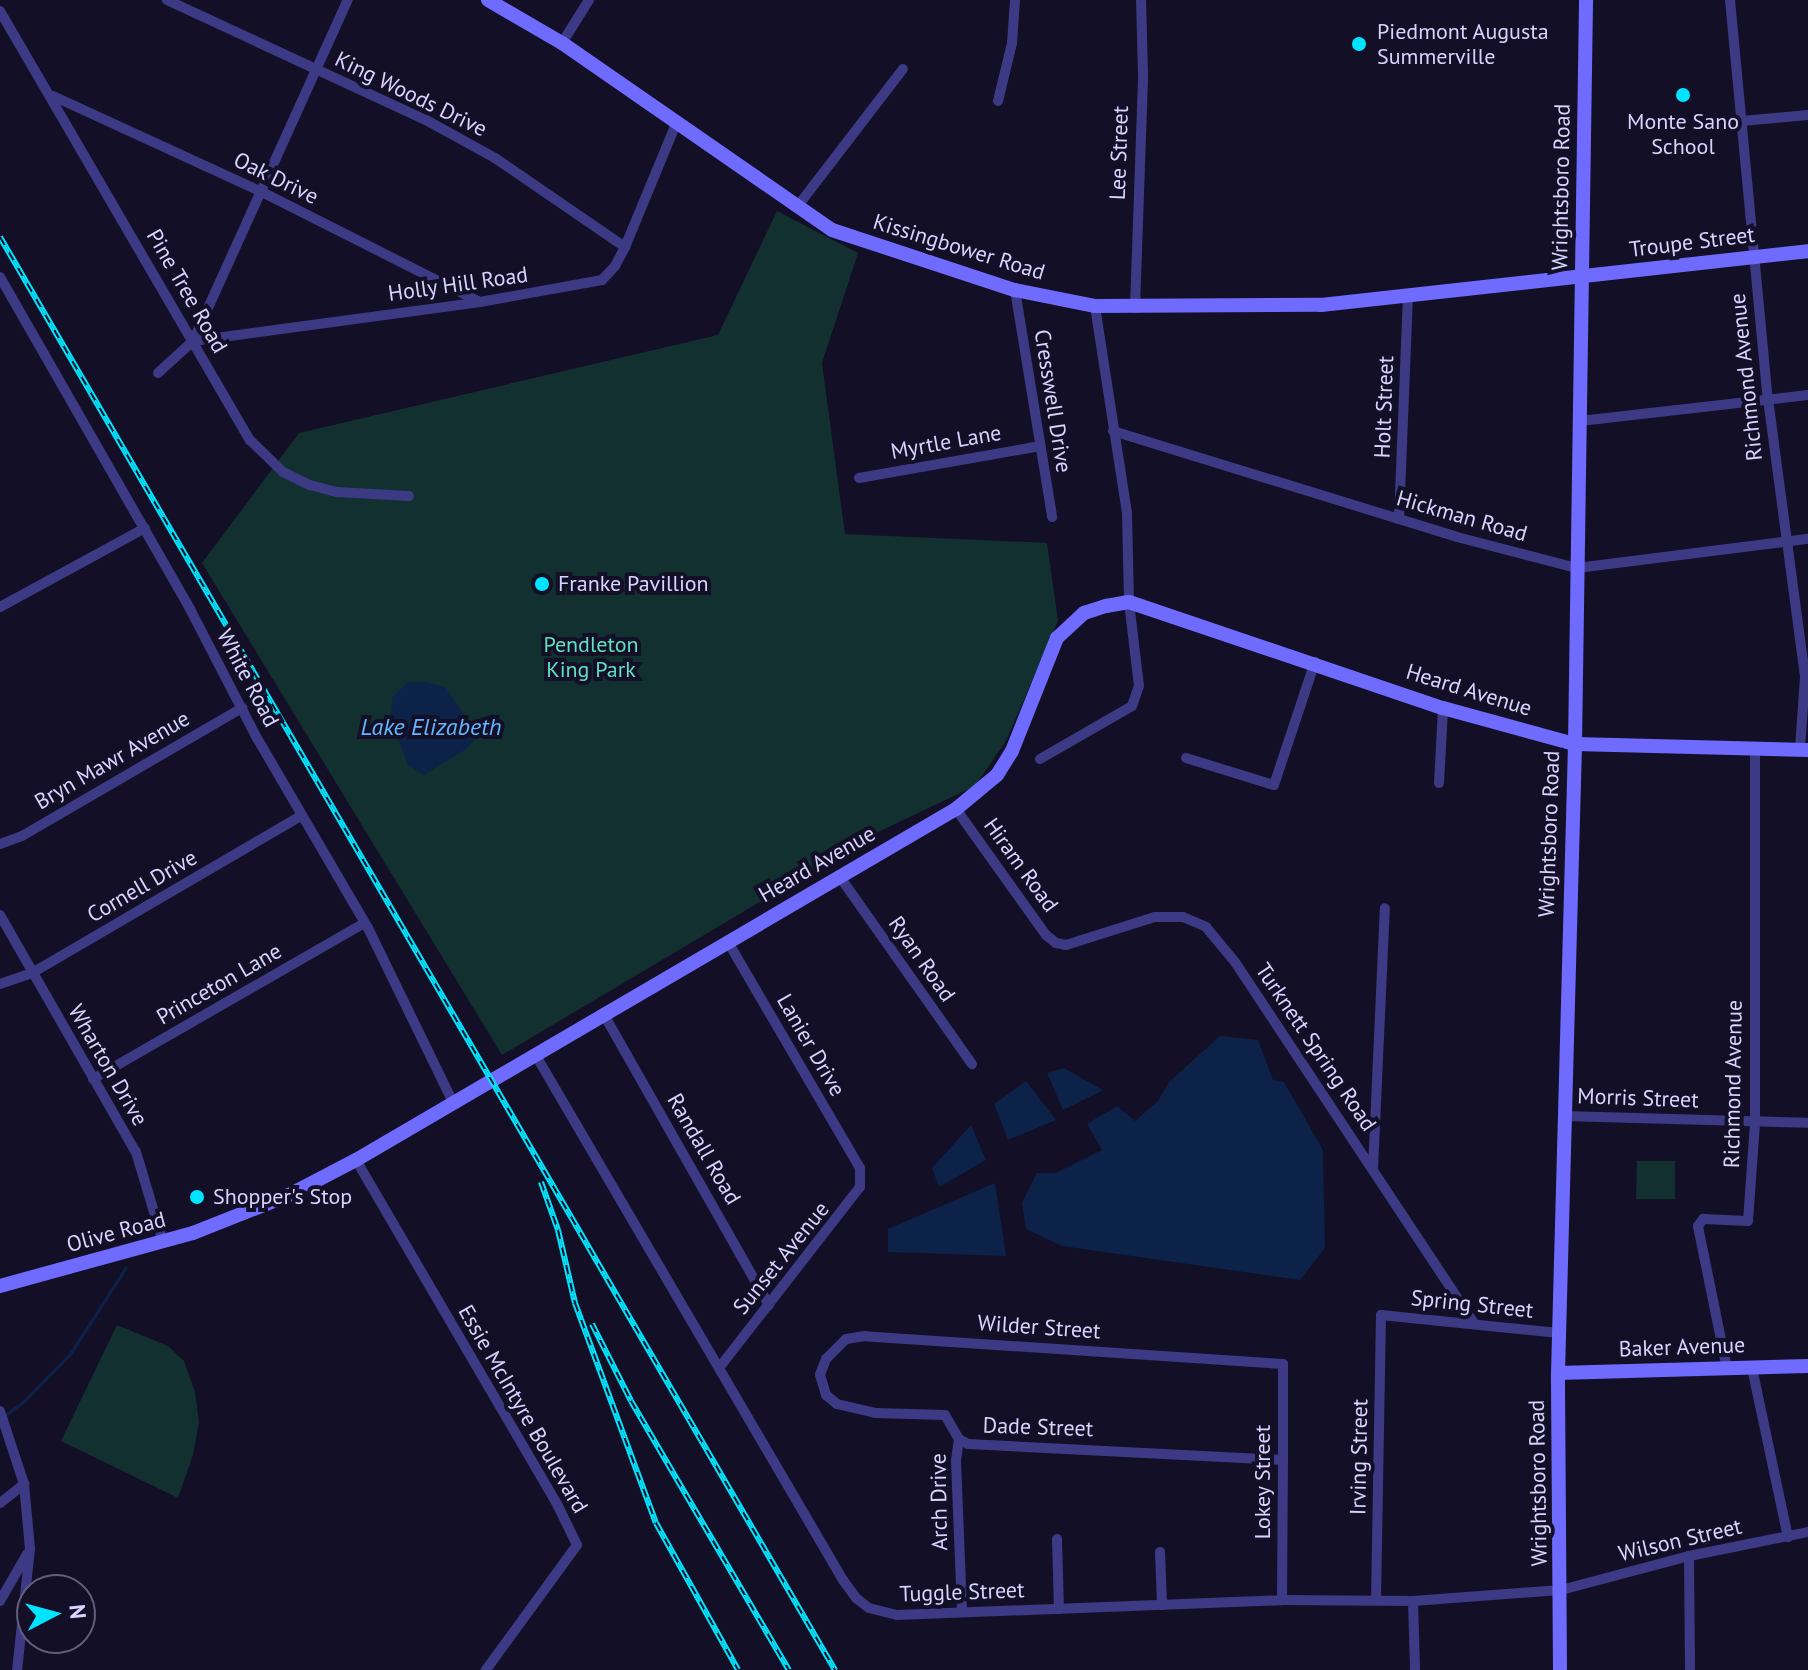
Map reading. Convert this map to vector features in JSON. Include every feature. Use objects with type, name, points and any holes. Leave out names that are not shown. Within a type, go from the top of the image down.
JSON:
[{"type":"street","name":"King Woods Drive","points":[[167,0],[426,120],[495,158],[625,247]]},
{"type":"street","points":[[158,373],[193,341],[348,0]]},
{"type":"street","name":"Kissingbower Road","points":[[488,0],[562,43],[832,230],[1015,290],[1095,306],[1135,308],[1321,305],[1582,277]]},
{"type":"street","points":[[562,43],[589,0]]},
{"type":"street","points":[[998,101],[1012,43],[1015,0]]},
{"type":"street","name":"Lee Street","points":[[1135,308],[1143,74],[1141,0]]},
{"type":"street","name":"Wrightsboro Road","points":[[1560,1670],[1558,1373],[1575,744],[1586,0]]},
{"type":"street","name":"Richmond Avenue","points":[[1730,0],[1768,399],[1784,542],[1805,677],[1804,750]]},
{"type":"street","name":"Pine Tree Road","points":[[0,11],[250,440],[283,472],[310,485],[337,492],[409,496]]},
{"type":"street","points":[[797,207],[903,69]]},
{"type":"street","name":"Oak Drive","points":[[51,96],[260,191],[480,302]]},
{"type":"street","points":[[1742,121],[1808,115]]},
{"type":"street","name":"Holly Hill Road","points":[[193,341],[480,302],[602,280],[615,266],[625,247],[676,124]]},
{"type":"street","name":"Troupe Street","points":[[1582,277],[1808,251]]},
{"type":"street","name":"White Road","points":[[0,277],[145,528],[301,816],[364,923],[453,1102]]},
{"type":"street","name":"Cresswell Drive","points":[[1015,290],[1052,517]]},
{"type":"street","name":"Holt Street","points":[[1399,519],[1408,297]]},
{"type":"street","points":[[1040,759],[1132,706],[1138,697],[1129,602],[1127,513],[1095,306]]},
{"type":"street","points":[[1580,421],[1808,395]]},
{"type":"street","name":"Hickman Road","points":[[1113,431],[1399,519],[1577,568],[1808,539]]},
{"type":"street","name":"Myrtle Lane","points":[[859,478],[1040,446]]},
{"type":"street","points":[[0,607],[145,528]]},
{"type":"street","points":[[1794,594],[1808,592]]},
{"type":"street","name":"Heard Avenue","points":[[453,1102],[956,809],[997,775],[1005,763],[1057,638],[1084,613],[1129,602],[1315,662],[1443,708],[1575,744],[1804,750]]},
{"type":"street","points":[[1186,758],[1274,785],[1315,662]]},
{"type":"street","name":"Bryn Mawr Avenue","points":[[0,844],[22,836],[242,708]]},
{"type":"street","points":[[1439,783],[1443,708]]},
{"type":"street","name":"Richmond Avenue","points":[[1727,1369],[1698,1226],[1703,1219],[1748,1221],[1755,1123],[1755,748]]},
{"type":"street","name":"Hiram Road","points":[[956,809],[1046,935],[1056,943]]},
{"type":"street","name":"Cornell Drive","points":[[0,984],[32,973],[301,816]]},
{"type":"street","name":"Ryan Road","points":[[840,877],[972,1064]]},
{"type":"street","points":[[1373,1169],[1385,908]]},
{"type":"street","name":"Wharton Drive","points":[[0,915],[136,1152],[163,1242]]},
{"type":"street","name":"Turknett Spring Road","points":[[1056,943],[1066,945],[1155,917],[1183,917],[1206,927],[1222,943],[1475,1324]]},
{"type":"street","name":"Princeton Lane","points":[[93,1079],[364,923]]},
{"type":"street","name":"Lanier Drive","points":[[728,942],[860,1168]]},
{"type":"street","name":"Randall Road","points":[[603,1013],[769,1305]]},
{"type":"street","name":"Tuggle Street","points":[[535,1054],[856,1598],[869,1608],[894,1615],[1282,1600],[1413,1601],[1561,1590]]},
{"type":"street","name":"Olive Road","points":[[0,1286],[163,1242],[258,1209],[356,1160],[453,1102]]},
{"type":"street","name":"Morris Street","points":[[1563,1116],[1808,1123]]},
{"type":"street","name":"Essie McIntyre Boulevard","points":[[356,1160],[558,1506],[577,1545],[486,1670]]},
{"type":"street","name":"Sunset Avenue","points":[[719,1368],[848,1206],[860,1187],[860,1168]]},
{"type":"street","name":"Spring Street","points":[[1381,1315],[1559,1333]]},
{"type":"street","name":"Irving Street","points":[[1376,1600],[1381,1315]]},
{"type":"street","name":"Wilder Street","points":[[821,1383],[826,1359],[846,1339],[865,1336],[1283,1364]]},
{"type":"street","name":"Lokey Street","points":[[1282,1600],[1283,1364]]},
{"type":"street","name":"Baker Avenue","points":[[1558,1373],[1808,1366]]},
{"type":"street","points":[[1752,1368],[1788,1537]]},
{"type":"street","name":"Dade Street","points":[[821,1383],[830,1400],[845,1408],[875,1413],[945,1415],[959,1439],[975,1445],[1054,1446],[1283,1460]]},
{"type":"street","points":[[2,1415],[24,1484],[30,1549],[17,1670]]},
{"type":"street","name":"Arch Drive","points":[[959,1439],[956,1461],[962,1612]]},
{"type":"street","points":[[0,1503],[24,1484]]},
{"type":"street","name":"Wilson Street","points":[[1561,1590],[1689,1556],[1808,1532]]},
{"type":"street","points":[[1057,1539],[1059,1609]]},
{"type":"street","points":[[0,1601],[30,1549]]},
{"type":"street","points":[[1160,1552],[1162,1605]]},
{"type":"street","points":[[1689,1556],[1690,1670]]},
{"type":"street","points":[[1413,1601],[1415,1670]]},
{"type":"green space","name":"Pendleton King Park","points":[[777,211],[858,253],[822,363],[845,534],[1047,543],[1058,621],[1006,741],[975,786],[876,833],[502,1055],[202,563],[299,433],[718,335]]},
{"type":"green space","points":[[1637,1161],[1675,1161],[1675,1199],[1636,1199]]},
{"type":"green space","points":[[117,1325],[168,1346],[184,1361],[195,1392],[199,1422],[193,1455],[178,1498],[61,1441]]},
{"type":"water","name":"Lake Elizabeth","points":[[408,682],[427,682],[446,688],[471,725],[481,717],[486,724],[473,729],[473,741],[466,749],[424,775],[408,765],[391,719],[392,698]]},
{"type":"water","points":[[1220,1036],[1258,1040],[1273,1080],[1284,1082],[1323,1150],[1325,1248],[1300,1280],[1062,1246],[1026,1229],[1022,1203],[1037,1173],[1056,1173],[1102,1150],[1087,1124],[1117,1106],[1135,1121],[1158,1101],[1169,1082]]},
{"type":"water","points":[[1064,1068],[1103,1090],[1063,1110],[1047,1073]]},
{"type":"water","points":[[1026,1081],[1056,1120],[1008,1140],[994,1104]]},
{"type":"water","points":[[971,1125],[986,1160],[939,1187],[932,1168]]},
{"type":"water","points":[[995,1183],[1006,1256],[888,1252],[888,1229]]},
{"type":"waterway","points":[[5,1415],[24,1401],[70,1354],[126,1267]]},
{"type":"railway","points":[[0,237],[835,1670]]},
{"type":"railway","points":[[541,1182],[558,1230],[575,1303],[656,1523],[738,1670]]},
{"type":"railway","points":[[592,1324],[631,1401],[789,1670]]},
{"type":"place","name":"Piedmont Augusta Summerville","points":[[1359,44]]},
{"type":"place","name":"Monte Sano School","points":[[1683,95]]},
{"type":"place","name":"Franke Pavillion","points":[[542,584]]},
{"type":"place","name":"Shopper's Stop","points":[[197,1197]]}]
